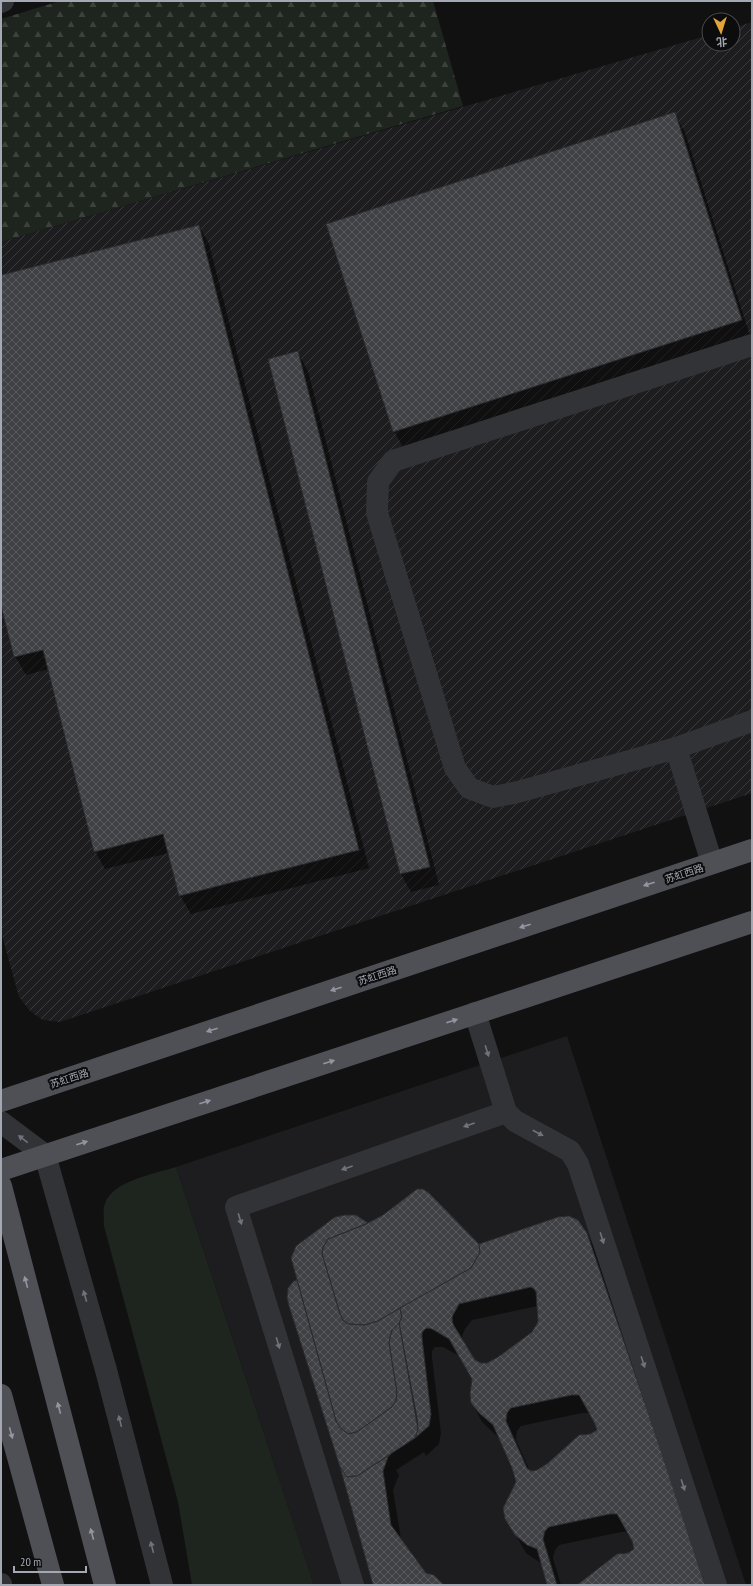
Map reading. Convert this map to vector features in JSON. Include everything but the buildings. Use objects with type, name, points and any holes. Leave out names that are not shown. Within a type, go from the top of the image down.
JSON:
[{"type":"main road","name":"苏虹西路","points":[[1,1101],[752,850]]},
{"type":"main road","points":[[1,1170],[752,922]]},
{"type":"main road","points":[[1,1186],[105,1585]]},
{"type":"main road","points":[[1,1395],[53,1585]]},
{"type":"street","points":[[752,345],[393,461],[378,482],[377,513],[455,768],[469,788],[493,797],[518,792],[676,748],[752,721]]},
{"type":"street","points":[[676,748],[712,863]]},
{"type":"street","points":[[475,1013],[506,1112],[515,1121],[570,1151],[578,1164],[716,1585]]},
{"type":"street","points":[[353,1585],[236,1207],[506,1112]]},
{"type":"street","points":[[1,1122],[45,1155],[106,1370],[162,1585]]},
{"type":"shaded area","points":[[752,22],[752,793],[60,1022],[43,1020],[30,1011],[19,997],[1,932],[1,242],[701,37],[701,52],[741,52],[741,25]]},
{"type":"shaded area","points":[[567,1036],[746,1585],[314,1585],[176,1167]]},
{"type":"green space","points":[[60,1],[433,1],[463,106],[1,242],[1,19]]},
{"type":"green space","points":[[176,1167],[314,1585],[192,1585],[178,1502],[104,1226],[104,1207],[108,1198],[114,1191],[134,1180]]}]
